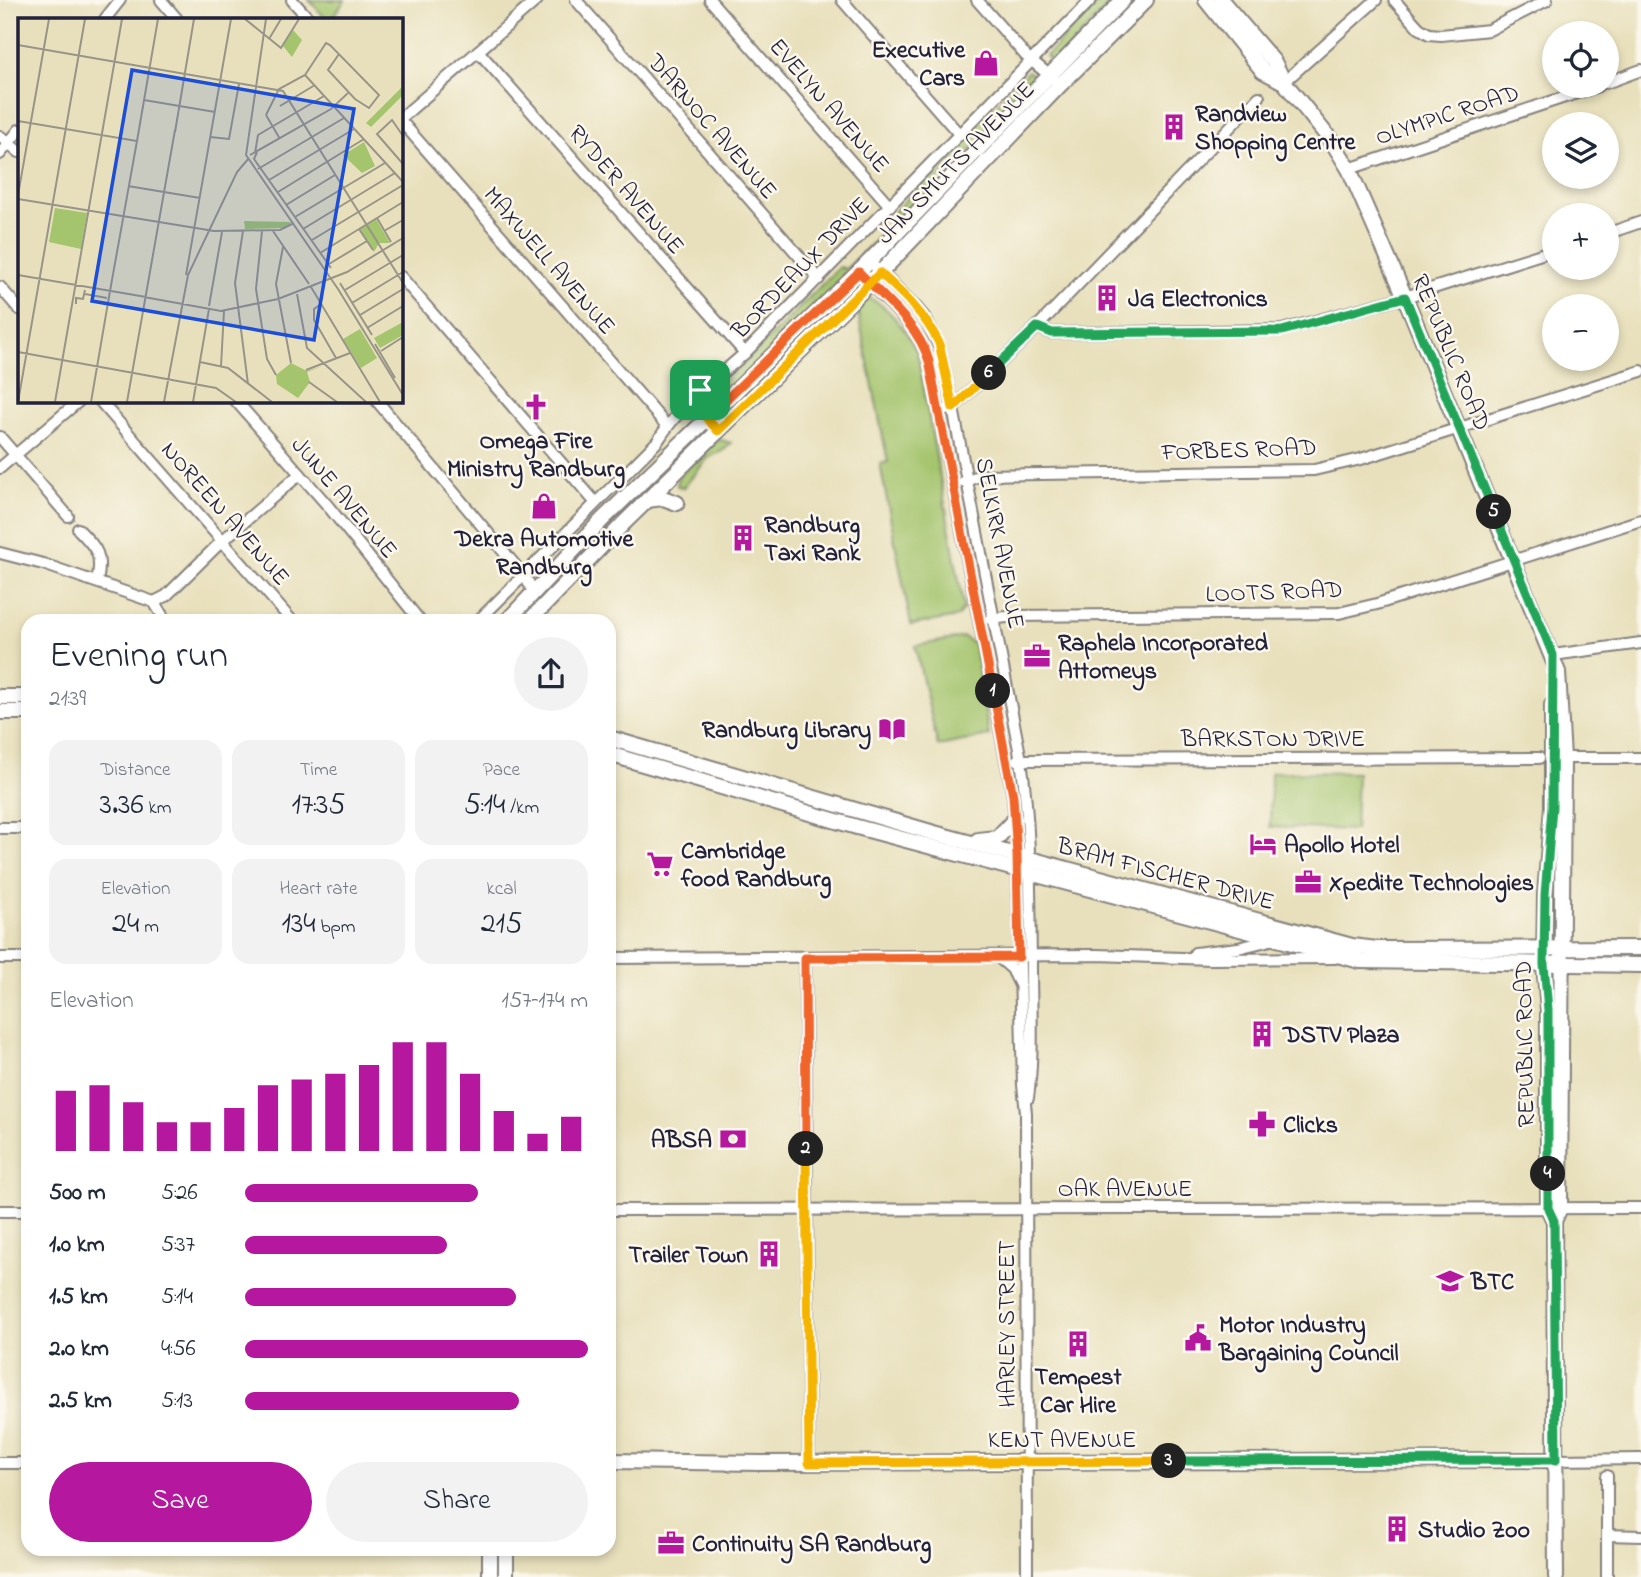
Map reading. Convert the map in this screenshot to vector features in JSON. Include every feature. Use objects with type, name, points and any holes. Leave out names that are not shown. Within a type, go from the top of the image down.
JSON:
[{"type":"main road","name":"JAN SMUTS AVENUE","points":[[514,614],[602,520],[711,413],[1055,80],[1146,0]]},
{"type":"main road","name":"REPUBLIC ROAD","points":[[1206,0],[1263,71],[1284,82]]},
{"type":"main road","name":"REPUBLIC ROAD","points":[[1220,0],[1274,62],[1284,82],[1333,143],[1349,169],[1553,655],[1544,964],[1548,1010],[1554,1212],[1556,1577]]},
{"type":"main road","name":"JAN SMUTS AVENUE","points":[[536,614],[647,500],[875,278],[1055,80],[1121,1]]},
{"type":"main road","points":[[647,500],[663,498],[677,503]]},
{"type":"main road","points":[[0,696],[21,696]]},
{"type":"main road","points":[[0,712],[21,712]]},
{"type":"main road","name":"BRAM FISCHER DRIVE","points":[[616,740],[962,840],[1024,864],[1348,958],[1376,962],[1641,965]]},
{"type":"main road","name":"BRAM FISCHER DRIVE","points":[[616,756],[857,827],[1024,864],[1352,946],[1377,949],[1641,948]]},
{"type":"main road","name":"REPUBLIC ROAD","points":[[1551,758],[1562,948],[1554,1212]]},
{"type":"main road","points":[[962,840],[997,838],[1015,819]]},
{"type":"main road","name":"KENT AVENUE","points":[[616,1461],[809,1463],[1556,1460]]},
{"type":"main road","points":[[490,1556],[490,1577]]},
{"type":"main road","points":[[506,1556],[506,1577]]},
{"type":"street","points":[[106,18],[120,0]]},
{"type":"street","points":[[161,0],[176,18]]},
{"type":"street","points":[[292,0],[308,18]]},
{"type":"street","points":[[402,118],[537,0]]},
{"type":"street","name":"DARNOC AVENUE","points":[[576,0],[818,279]]},
{"type":"street","name":"EVELYN AVENUE","points":[[710,0],[890,206]]},
{"type":"street","points":[[842,0],[959,134]]},
{"type":"street","points":[[977,0],[1032,61],[1055,80]]},
{"type":"street","name":"BORDEAUX DRIVE","points":[[485,614],[657,442],[667,426],[700,390],[746,353],[1091,0]]},
{"type":"street","points":[[1284,82],[1376,0]]},
{"type":"street","points":[[1394,0],[1419,27],[1429,34],[1441,35],[1489,30],[1547,0]]},
{"type":"street","name":"RYDER AVENUE","points":[[478,51],[746,353]]},
{"type":"street","points":[[1619,78],[1641,70]]},
{"type":"street","points":[[939,412],[953,408],[1037,327],[1259,97]]},
{"type":"street","name":"OLYMPIC ROAD","points":[[1349,169],[1562,98]]},
{"type":"street","name":"MAXWELL AVENUE","points":[[402,120],[667,426]]},
{"type":"street","points":[[0,154],[4,139],[18,151]]},
{"type":"street","points":[[1619,230],[1641,222]]},
{"type":"street","points":[[1037,327],[1052,333],[1282,331],[1405,297],[1542,254]]},
{"type":"street","name":"SELKIRK AVENUE","points":[[864,267],[924,345],[1007,762],[1024,864]]},
{"type":"street","points":[[402,278],[595,502]]},
{"type":"street","name":"SELKIRK AVENUE","points":[[875,278],[915,306],[939,343],[1021,760],[1027,803],[1024,864]]},
{"type":"street","points":[[0,287],[18,308]]},
{"type":"street","name":"FORBES ROAD","points":[[953,486],[981,475],[1314,470],[1361,458],[1641,371]]},
{"type":"street","points":[[700,390],[711,413],[723,427]]},
{"type":"street","points":[[691,400],[711,413]]},
{"type":"street","points":[[0,468],[78,402]]},
{"type":"street","name":"NOREEN AVENUE","points":[[101,402],[286,614]]},
{"type":"street","name":"JUNE AVENUE","points":[[237,402],[416,614]]},
{"type":"street","points":[[378,402],[525,577],[534,592]]},
{"type":"street","points":[[0,437],[68,516]]},
{"type":"street","points":[[154,602],[166,596],[222,541],[300,474]]},
{"type":"street","name":"LOOTS ROAD","points":[[979,621],[1015,616],[1339,613],[1377,604],[1641,520]]},
{"type":"street","points":[[78,529],[100,557],[97,582]]},
{"type":"street","points":[[0,554],[43,564],[154,602],[161,614]]},
{"type":"street","points":[[1553,655],[1641,643]]},
{"type":"street","name":"BARKSTON DRIVE","points":[[1007,762],[1641,758]]},
{"type":"street","points":[[0,828],[21,828]]},
{"type":"street","name":"HARLEY STREET","points":[[1024,864],[1025,956],[1031,1062],[1027,1113],[1027,1577]]},
{"type":"street","points":[[1161,956],[1238,948],[1298,932]]},
{"type":"street","name":"HARLEY STREET","points":[[1025,956],[1020,986],[1023,1085],[1027,1113]]},
{"type":"street","points":[[999,957],[1012,969],[1020,986]]},
{"type":"street","points":[[0,958],[21,958]]},
{"type":"street","points":[[616,958],[1348,958]]},
{"type":"street","points":[[805,958],[809,1463]]},
{"type":"street","name":"OAK AVENUE","points":[[616,1210],[806,1208],[1554,1212],[1641,1208]]},
{"type":"street","points":[[0,1211],[21,1211]]},
{"type":"street","name":"KENT AVENUE","points":[[1556,1460],[1641,1459]]},
{"type":"street","points":[[0,1463],[21,1463]]},
{"type":"street","points":[[1607,1476],[1607,1577]]},
{"type":"street","points":[[1607,1535],[1641,1535]]},
{"type":"green space","points":[[309,0],[345,0],[333,18],[325,18]]},
{"type":"green space","points":[[1101,0],[1113,0],[1054,64],[1046,56]]},
{"type":"green space","points":[[1028,71],[1038,78],[751,371],[714,398],[708,393],[742,366],[839,267],[846,269],[899,217],[894,212]]},
{"type":"green space","points":[[867,298],[882,306],[903,328],[917,352],[964,608],[957,617],[911,625],[880,464],[888,462],[857,308]]},
{"type":"green space","points":[[718,439],[731,443],[708,458],[683,488],[677,486],[678,477]]},
{"type":"green space","points":[[964,637],[974,644],[989,736],[938,746],[915,646]]},
{"type":"green space","points":[[1271,772],[1357,773],[1355,830],[1270,827]]},
{"type":"place","name":"Executive Cars","points":[[986,63]]},
{"type":"place","name":"Randview Shopping Centre","points":[[1174,127]]},
{"type":"place","name":"JG Electronics","points":[[1107,298]]},
{"type":"place","name":"Omega Fire Ministry Randburg","points":[[536,407]]},
{"type":"place","name":"Dekra Automotive Randburg","points":[[544,506]]},
{"type":"place","name":"Randburg Taxi Rank","points":[[743,538]]},
{"type":"place","name":"Raphela Incorporated Attorneys","points":[[1037,656]]},
{"type":"place","name":"Randburg Library","points":[[892,729]]},
{"type":"place","name":"Apollo Hotel","points":[[1263,844]]},
{"type":"place","name":"Cambridge food Randburg","points":[[660,864]]},
{"type":"place","name":"Xpedite Technologies","points":[[1308,882]]},
{"type":"place","name":"DSTV Plaza","points":[[1262,1034]]},
{"type":"place","name":"Clicks","points":[[1262,1124]]},
{"type":"place","name":"ABSA","points":[[733,1139]]},
{"type":"place","name":"Trailer Town","points":[[769,1254]]},
{"type":"place","name":"BTC","points":[[1450,1281]]},
{"type":"place","name":"Motor Industry Bargaining Council","points":[[1198,1338]]},
{"type":"place","name":"Tempest Car Hire","points":[[1078,1344]]},
{"type":"place","name":"Studio Zoo","points":[[1397,1529]]},
{"type":"place","name":"Continuity SA Randburg","points":[[671,1543]]},
{"type":"route","points":[[700,390],[691,400],[718,431],[779,374],[869,283],[880,273],[915,306],[939,343],[953,408],[1037,327],[1052,333],[1282,331],[1405,297],[1553,655],[1552,807],[1545,895],[1544,964],[1548,1010],[1548,1208],[1554,1221],[1556,1460],[809,1463],[805,958],[1019,957],[1013,796],[929,361],[916,332],[902,316],[869,283],[859,272],[716,409],[700,390]]}]
